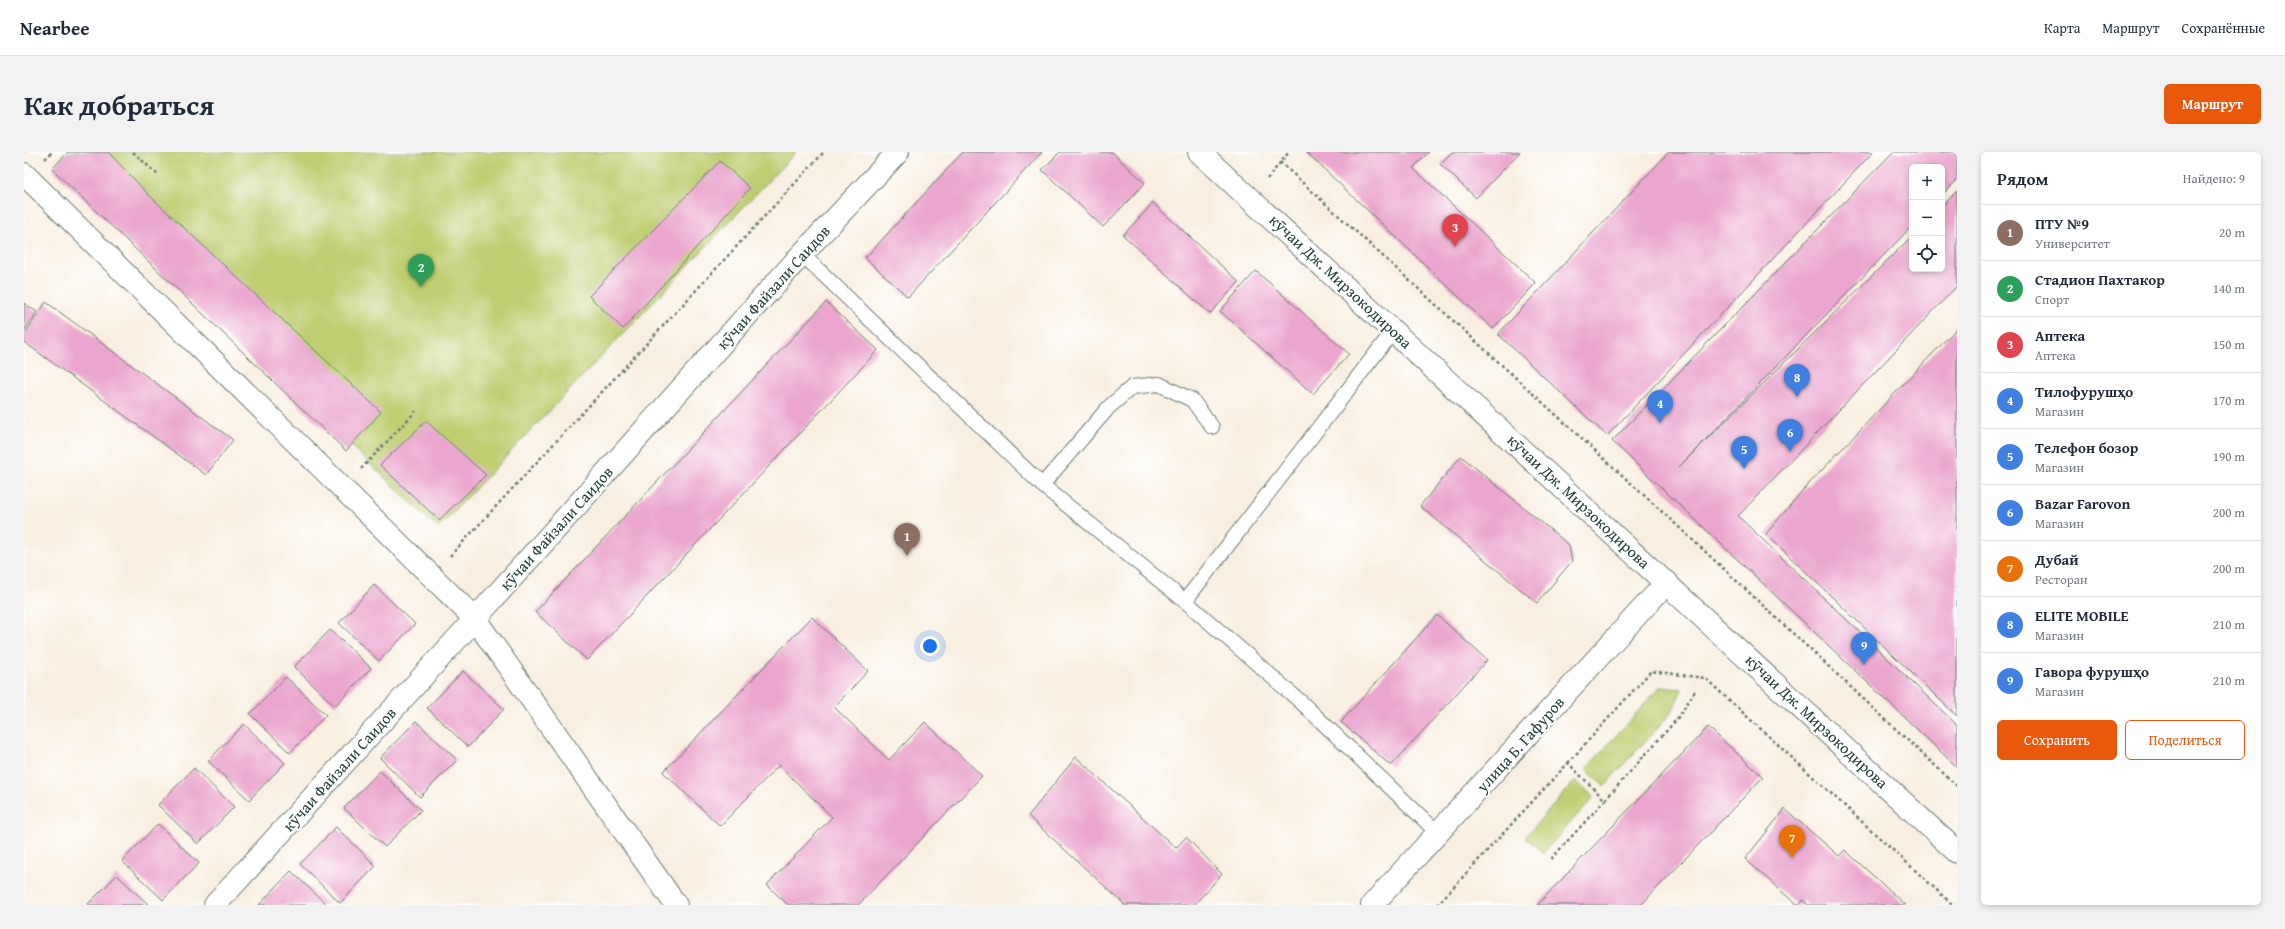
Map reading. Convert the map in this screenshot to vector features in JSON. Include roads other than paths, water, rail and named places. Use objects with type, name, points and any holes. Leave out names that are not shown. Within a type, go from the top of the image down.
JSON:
[{"type":"street","name":"кӯчаи Файзали Саидов","points":[[215,905],[475,619],[802,254],[898,152]]},
{"type":"street","name":"кӯчаи Дж. Мирзокодирова","points":[[1199,152],[1667,582],[1957,852]]},
{"type":"street","points":[[33,169],[342,488],[475,619],[676,905]]},
{"type":"street","name":"улица Б. Гафуров","points":[[1372,905],[1439,834],[1667,582]]},
{"type":"lane","points":[[802,254],[1042,486],[1185,601],[1301,702],[1439,834]]},
{"type":"lane","points":[[1185,601],[1394,330]]},
{"type":"lane","points":[[1042,486],[1109,407],[1132,387],[1159,384],[1192,400],[1212,426]]},
{"type":"place","name":"Аптека","points":[[1455,247]]},
{"type":"place","name":"Стадион Пахтакор","points":[[421,287]]},
{"type":"place","name":"ELITE MOBILE","points":[[1797,397]]},
{"type":"place","name":"Тилофурушҳо","points":[[1660,423]]},
{"type":"place","name":"Bazar Farovon","points":[[1790,452]]},
{"type":"place","name":"Телефон бозор","points":[[1744,469]]},
{"type":"place","name":"ПТУ №9","points":[[907,556]]},
{"type":"place","name":"Гавора фурушҳо","points":[[1864,665]]},
{"type":"place","name":"Дубай","points":[[1792,858]]}]
